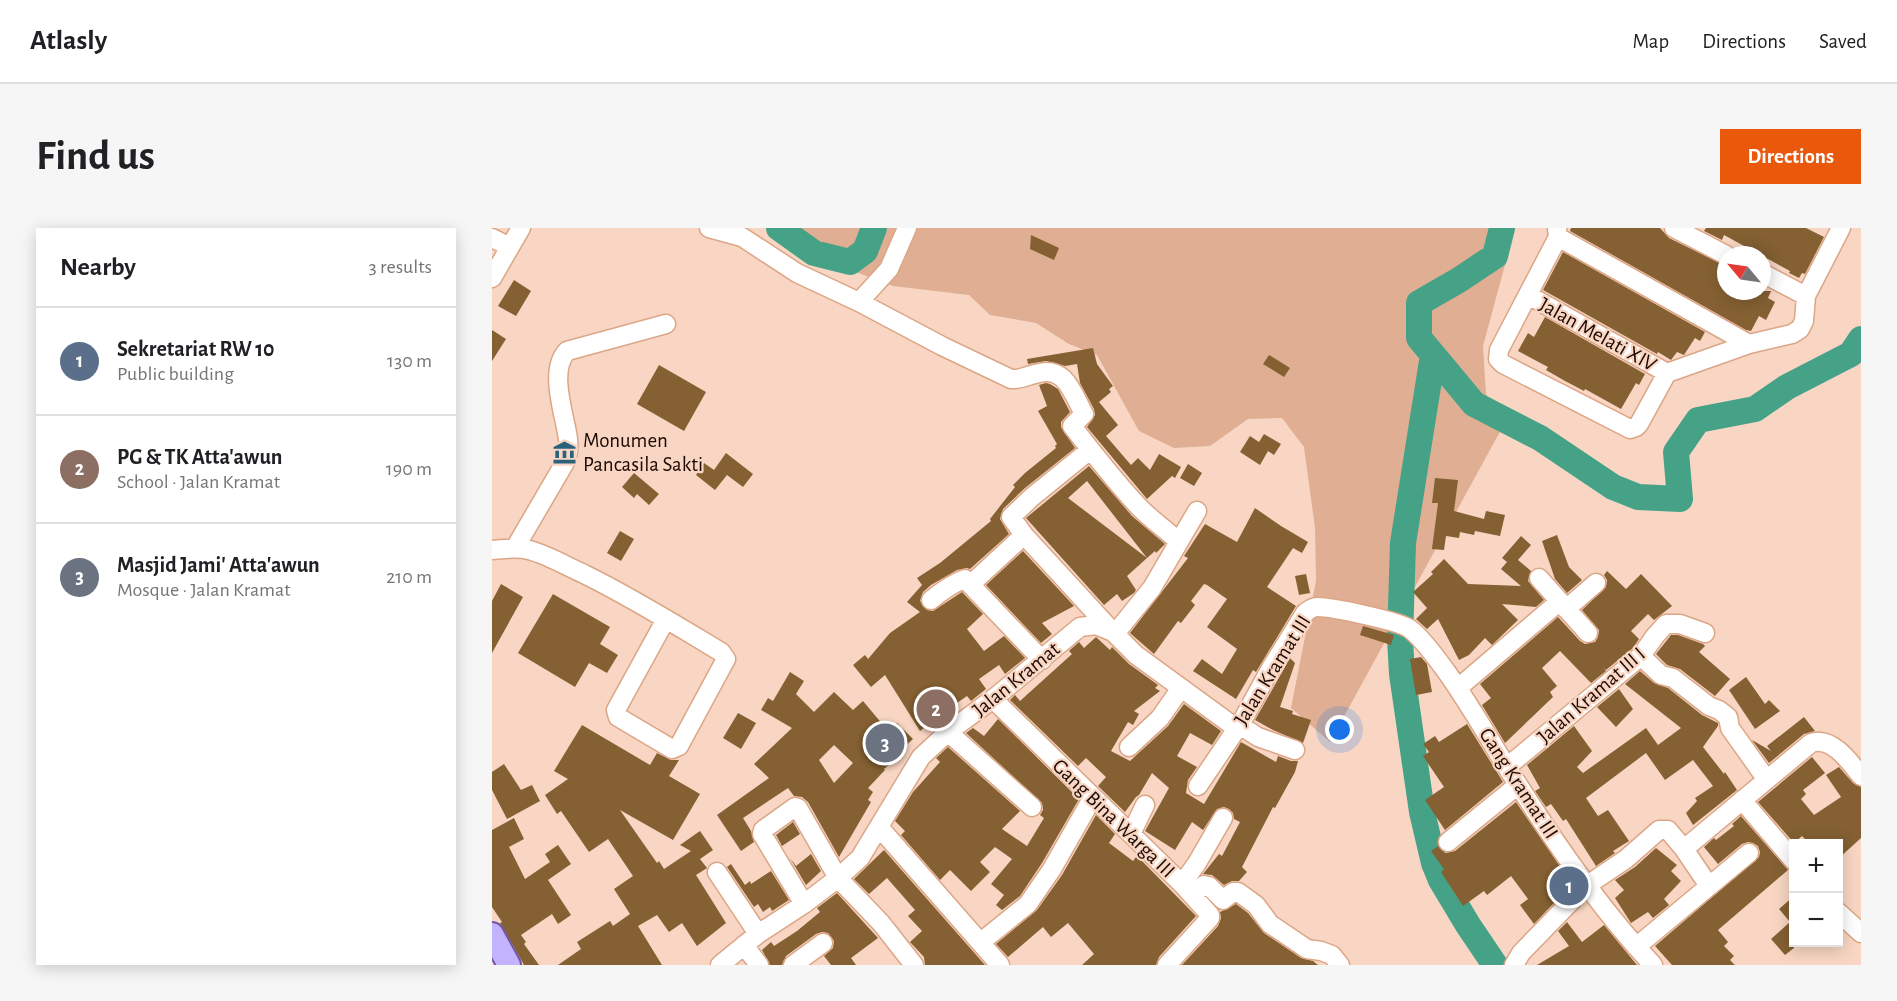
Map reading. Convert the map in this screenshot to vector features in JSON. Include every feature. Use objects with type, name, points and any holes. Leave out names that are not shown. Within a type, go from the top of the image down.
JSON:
[{"type":"main road","points":[[492,934],[509,965]]},
{"type":"street","points":[[492,278],[521,228]]},
{"type":"street","points":[[709,228],[742,237],[797,273],[1011,379],[1048,370],[1058,374],[1072,392],[1084,414],[1072,426],[1142,509],[1178,542]]},
{"type":"street","points":[[859,302],[890,269],[907,228]]},
{"type":"street","points":[[1674,228],[1717,250]]},
{"type":"street","points":[[1749,344],[1558,233],[1499,350],[1497,359],[1629,429],[1636,428],[1667,373],[1749,344],[1792,334],[1800,329],[1804,321],[1806,296],[1835,230]]},
{"type":"street","points":[[492,238],[510,247]]},
{"type":"street","points":[[1771,278],[1806,296]]},
{"type":"street","name":"Jalan Melati XIV","points":[[1528,295],[1667,373]]},
{"type":"street","points":[[514,548],[567,459],[569,442],[560,397],[558,364],[561,357],[567,351],[666,324]]},
{"type":"street","points":[[1090,450],[1011,519],[1136,655],[1232,725],[1238,724],[1258,737],[1294,750]]},
{"type":"street","points":[[1113,632],[1118,630],[1152,588],[1197,511]]},
{"type":"street","points":[[971,584],[1024,535]]},
{"type":"street","points":[[492,550],[514,548],[528,550],[565,565],[619,591],[666,619],[721,652],[726,659],[679,746],[672,749],[618,717],[616,710],[666,619]]},
{"type":"street","points":[[1539,578],[1588,633]]},
{"type":"street","points":[[931,600],[963,579],[971,584],[1042,660]]},
{"type":"street","points":[[1458,688],[1563,605],[1596,583]]},
{"type":"street","name":"Jalan Kramat III","points":[[1198,786],[1282,649],[1305,613],[1310,609],[1315,607],[1408,627]]},
{"type":"street","name":"Jalan Kramat III I","points":[[1508,766],[1641,656],[1666,624],[1680,624],[1705,633]]},
{"type":"street","name":"Jalan Kramat","points":[[720,965],[751,940],[804,904],[860,858],[921,757],[948,732],[993,699],[1080,627],[1095,625],[1113,632]]},
{"type":"street","name":"Gang Kramat III","points":[[1408,627],[1430,650],[1458,688],[1518,785],[1586,886],[1653,965]]},
{"type":"street","points":[[1641,656],[1661,675],[1673,678],[1709,706],[1728,717],[1730,728],[1767,780]]},
{"type":"street","points":[[1129,747],[1160,718],[1181,688]]},
{"type":"street","name":"Gang Bina Warga III","points":[[993,699],[1187,889],[1210,915],[1210,918],[1188,939],[1167,965]]},
{"type":"street","points":[[948,732],[1032,807]]},
{"type":"street","points":[[1684,849],[1811,743],[1821,741],[1842,754],[1861,776]]},
{"type":"street","points":[[1448,842],[1518,785]]},
{"type":"street","points":[[981,942],[1028,904],[1052,869],[1093,797]]},
{"type":"street","points":[[1742,800],[1789,855]]},
{"type":"street","points":[[1131,834],[1145,805]]},
{"type":"street","points":[[804,904],[762,834],[763,830],[795,807],[798,808],[838,878],[881,922],[914,965]]},
{"type":"street","points":[[1187,889],[1197,863],[1223,818]]},
{"type":"street","points":[[879,827],[1000,965]]},
{"type":"street","points":[[1514,965],[1521,953],[1586,886],[1626,859],[1659,830],[1668,830],[1709,886]]},
{"type":"street","points":[[1636,947],[1749,853]]},
{"type":"street","points":[[717,872],[751,940],[759,965]]},
{"type":"street","points":[[1187,889],[1209,886],[1223,900],[1233,892],[1238,892],[1256,905],[1270,924],[1307,949],[1332,955],[1340,965]]},
{"type":"street","points":[[1843,916],[1861,933]]},
{"type":"street","points":[[793,965],[823,943]]},
{"type":"shaded area","points":[[775,228],[1515,228],[1483,346],[1486,394],[1502,428],[1330,742],[1291,708],[1316,581],[1315,528],[1304,447],[1282,418],[1248,419],[1210,446],[1174,448],[1139,431],[1097,355],[1069,344],[1036,323],[990,315],[969,295],[893,286],[808,254]]},
{"type":"building","points":[[1571,228],[1660,228],[1669,238],[1717,262],[1717,300],[1771,300],[1775,302],[1766,320],[1759,316],[1751,331],[1746,330],[1570,231]]},
{"type":"building","points":[[1706,228],[1806,228],[1824,237],[1805,274],[1802,273],[1799,278],[1771,261],[1771,246],[1744,246],[1724,235],[1722,240],[1704,231]]},
{"type":"building","points":[[1031,235],[1059,248],[1054,260],[1030,249]]},
{"type":"building","points":[[1563,252],[1705,332],[1700,341],[1695,338],[1684,355],[1677,352],[1671,360],[1543,290]]},
{"type":"building","points":[[514,280],[531,291],[516,316],[498,306]]},
{"type":"building","points":[[1545,317],[1645,374],[1639,385],[1636,383],[1621,409],[1565,381],[1546,370],[1548,367],[1518,351],[1528,333],[1534,337]]},
{"type":"building","points":[[492,330],[506,339],[492,361]]},
{"type":"building","points":[[1093,348],[1097,364],[1113,386],[1109,389],[1111,392],[1099,402],[1118,425],[1106,436],[1131,465],[1138,458],[1150,470],[1159,454],[1181,467],[1175,478],[1172,476],[1147,499],[1087,427],[1095,415],[1080,383],[1077,364],[1065,366],[1046,361],[1028,364],[1027,359]]},
{"type":"building","points":[[1269,355],[1290,368],[1284,377],[1263,364]]},
{"type":"building","points":[[659,365],[706,392],[684,431],[637,404]]},
{"type":"building","points":[[1046,383],[1058,389],[1070,412],[1061,422],[1061,427],[1075,448],[1025,488],[1003,509],[1000,519],[1009,534],[970,569],[957,570],[931,585],[923,592],[920,601],[927,610],[933,611],[962,592],[983,614],[967,629],[984,651],[1004,636],[1025,658],[1005,674],[999,665],[979,679],[986,689],[971,701],[967,696],[920,731],[885,675],[871,687],[853,665],[865,655],[868,659],[890,633],[920,612],[907,602],[922,585],[917,578],[940,563],[991,521],[990,519],[1015,487],[1013,485],[1056,448],[1057,444],[1038,411],[1047,406],[1039,385]]},
{"type":"building","points":[[1264,434],[1281,444],[1274,455],[1268,451],[1260,465],[1240,452],[1250,436],[1259,442]]},
{"type":"building","points":[[726,453],[753,474],[743,487],[727,475],[715,490],[696,475],[704,463],[714,470]]},
{"type":"building","points":[[1188,464],[1202,473],[1194,486],[1180,478]]},
{"type":"building","points":[[1089,466],[1132,516],[1165,544],[1127,576],[1136,590],[1134,593],[1122,601],[1117,594],[1104,605],[1026,518]],"holes":[[[1087,481],[1147,558],[1068,498]]]},
{"type":"building","points":[[634,473],[659,494],[649,505],[637,494],[634,498],[622,487]]},
{"type":"building","points":[[1435,478],[1458,480],[1454,511],[1484,519],[1486,511],[1505,515],[1500,536],[1475,531],[1474,535],[1460,532],[1459,538],[1446,536],[1444,550],[1432,549],[1438,503],[1432,503]]},
{"type":"building","points":[[1255,508],[1308,542],[1302,553],[1293,548],[1267,587],[1296,606],[1256,672],[1253,670],[1236,699],[1193,671],[1202,659],[1222,674],[1237,649],[1207,627],[1227,599],[1207,585],[1204,584],[1191,601],[1195,605],[1181,623],[1178,621],[1154,654],[1130,633],[1188,558],[1184,556],[1205,524],[1237,542]]},
{"type":"building","points":[[620,531],[634,539],[621,561],[607,553]]},
{"type":"building","points":[[1557,535],[1569,567],[1582,580],[1567,593],[1555,579],[1542,541]]},
{"type":"building","points":[[1521,536],[1531,545],[1518,560],[1531,571],[1528,581],[1544,600],[1536,607],[1502,604],[1518,620],[1492,645],[1485,638],[1469,655],[1459,660],[1438,619],[1427,629],[1416,619],[1427,608],[1413,592],[1433,574],[1431,572],[1444,559],[1468,584],[1521,586],[1501,569],[1507,562],[1502,558]]},
{"type":"building","points":[[1023,551],[1074,606],[1042,623],[1052,634],[1041,643],[986,585]]},
{"type":"building","points":[[1607,571],[1626,589],[1641,574],[1672,606],[1654,620],[1648,614],[1631,631],[1639,639],[1633,648],[1606,670],[1604,668],[1606,671],[1591,683],[1560,651],[1542,668],[1557,686],[1550,692],[1553,697],[1505,743],[1482,705],[1491,698],[1480,684],[1558,617],[1580,641],[1585,644],[1595,642],[1599,630],[1582,610],[1606,587],[1607,580],[1604,575]]},
{"type":"building","points":[[1306,574],[1310,593],[1299,595],[1295,576]]},
{"type":"building","points":[[501,584],[523,597],[492,653],[492,601]]},
{"type":"building","points":[[553,594],[610,627],[600,644],[618,655],[607,673],[589,663],[575,687],[518,653]]},
{"type":"building","points":[[1363,626],[1394,635],[1391,645],[1360,635]]},
{"type":"building","points":[[1671,635],[1678,635],[1703,644],[1705,646],[1699,652],[1730,679],[1715,696],[1680,669],[1667,665],[1656,654]]},
{"type":"building","points":[[1096,637],[1110,650],[1112,647],[1129,664],[1158,685],[1155,688],[1160,691],[1134,711],[1139,714],[1133,725],[1128,722],[1111,751],[1130,761],[1168,726],[1184,704],[1221,731],[1212,745],[1190,733],[1177,756],[1197,767],[1188,780],[1186,793],[1204,804],[1241,742],[1276,762],[1278,756],[1298,761],[1295,772],[1275,808],[1273,807],[1242,867],[1247,872],[1239,881],[1232,881],[1224,885],[1212,875],[1203,874],[1219,854],[1222,856],[1240,822],[1234,819],[1229,809],[1224,807],[1217,809],[1203,830],[1192,822],[1175,850],[1145,831],[1169,788],[1152,773],[1139,795],[1125,812],[1098,786],[1106,777],[1086,758],[1078,766],[1010,700],[1015,695],[1020,701],[1072,654],[1069,651],[1079,642],[1084,648]]},
{"type":"building","points":[[1421,657],[1427,664],[1432,692],[1416,695],[1410,659]]},
{"type":"building","points":[[1290,658],[1295,663],[1280,707],[1293,711],[1292,714],[1311,720],[1303,743],[1255,720]]},
{"type":"building","points":[[1640,671],[1654,683],[1668,688],[1702,715],[1718,723],[1703,747],[1737,790],[1693,825],[1686,813],[1697,801],[1695,798],[1713,786],[1693,760],[1665,780],[1646,753],[1586,798],[1598,816],[1608,810],[1629,841],[1596,866],[1566,819],[1563,821],[1551,804],[1546,807],[1535,791],[1540,788],[1527,765],[1574,726],[1592,751],[1577,767],[1583,773],[1646,728],[1658,745],[1681,728],[1625,684]]},
{"type":"building","points":[[790,672],[804,681],[796,694],[814,712],[834,692],[853,710],[863,701],[889,732],[897,723],[913,739],[903,748],[905,751],[884,769],[868,788],[873,792],[868,800],[871,802],[839,857],[808,802],[802,797],[794,796],[788,788],[743,818],[751,831],[754,842],[741,851],[717,815],[769,778],[754,764],[792,728],[761,710],[768,698],[773,701]],"holes":[[[834,745],[853,763],[834,783],[819,760]]]},
{"type":"building","points":[[1746,677],[1765,704],[1769,700],[1780,711],[1755,729],[1729,690]]},
{"type":"building","points":[[1619,689],[1633,709],[1616,727],[1597,707]]},
{"type":"building","points":[[738,713],[756,723],[741,749],[723,738]]},
{"type":"building","points":[[1804,717],[1815,731],[1804,734],[1769,763],[1752,740],[1771,751],[1767,746]]},
{"type":"building","points":[[998,719],[1079,799],[1020,896],[1002,910],[996,905],[1004,895],[991,884],[1012,859],[995,847],[980,862],[990,872],[971,891],[950,870],[940,880],[901,835],[905,831],[895,821],[913,792],[940,762],[936,758],[948,747],[1020,811],[1002,829],[1027,846],[1044,818],[1040,815],[1043,810],[1042,803],[966,733],[973,728],[984,736]]},
{"type":"building","points":[[1467,724],[1503,782],[1445,830],[1425,800],[1444,787],[1423,756],[1429,752],[1423,744],[1435,736],[1439,742]]},
{"type":"building","points":[[582,725],[650,765],[657,753],[671,760],[679,760],[669,776],[700,794],[673,840],[620,810],[657,863],[659,861],[664,869],[691,851],[680,845],[700,831],[713,850],[700,859],[707,868],[696,875],[726,923],[697,946],[682,923],[669,932],[657,915],[638,926],[662,965],[558,965],[581,949],[577,942],[610,921],[613,926],[630,914],[614,889],[633,876],[608,839],[589,852],[561,811],[557,814],[545,795],[568,779],[554,771]]},
{"type":"building","points":[[1812,757],[1825,773],[1803,790],[1806,794],[1801,799],[1814,815],[1841,797],[1826,775],[1839,767],[1853,783],[1861,787],[1861,838],[1843,854],[1843,839],[1805,839],[1802,836],[1799,839],[1790,839],[1758,802]]},
{"type":"building","points":[[504,764],[521,790],[532,785],[540,801],[507,819],[492,790],[492,772]]},
{"type":"building","points":[[1516,802],[1572,884],[1534,924],[1520,905],[1528,899],[1511,876],[1487,895],[1484,891],[1463,906],[1441,872],[1444,869],[1431,851],[1438,846],[1445,853],[1455,851]]},
{"type":"building","points":[[1096,815],[1115,834],[1109,843],[1133,861],[1136,857],[1143,862],[1196,916],[1159,957],[1156,965],[1082,965],[1094,954],[1068,923],[1051,937],[1043,927],[1008,957],[996,944],[1037,910],[1062,875]]},
{"type":"building","points":[[1741,816],[1788,870],[1718,930],[1728,942],[1724,946],[1734,956],[1730,960],[1735,965],[1672,965],[1655,946],[1759,857],[1758,846],[1748,842],[1742,844],[1718,864],[1704,847],[1734,826],[1732,824]]},
{"type":"building","points":[[514,818],[524,839],[509,847],[525,879],[550,862],[545,854],[558,845],[571,864],[548,880],[571,915],[558,924],[552,914],[521,935],[526,942],[524,944],[539,965],[524,965],[492,907],[492,830]]},
{"type":"building","points":[[793,822],[800,834],[782,846],[776,835]]},
{"type":"building","points":[[1656,848],[1677,865],[1671,871],[1681,881],[1664,899],[1669,905],[1653,918],[1648,912],[1631,923],[1615,898],[1624,890],[1615,880],[1635,867]]},
{"type":"building","points":[[884,850],[985,965],[925,965],[924,957],[910,942],[922,931],[908,916],[915,910],[887,878],[869,894],[854,879]]},
{"type":"building","points":[[811,854],[821,871],[806,885],[790,858],[796,866]]},
{"type":"building","points":[[731,864],[745,885],[750,881],[751,884],[771,871],[789,900],[772,911],[770,907],[763,912],[758,904],[754,907],[727,867]]},
{"type":"building","points":[[837,893],[878,938],[851,958],[856,965],[831,965],[824,956],[833,948],[834,941],[828,933],[822,932],[786,956],[782,965],[770,965],[762,950],[771,942],[774,946],[797,931],[820,912],[817,908]]},
{"type":"building","points":[[1789,900],[1789,921],[1779,909]]},
{"type":"building","points":[[1236,904],[1248,913],[1264,933],[1301,958],[1318,965],[1182,965],[1218,926],[1221,918],[1220,912]]},
{"type":"building","points":[[1567,922],[1582,942],[1604,925],[1637,965],[1537,965],[1569,946],[1558,931]]},
{"type":"building","points":[[1789,923],[1789,947],[1794,948],[1785,955],[1771,939]]},
{"type":"waterway","points":[[779,228],[814,253],[850,262],[865,251],[874,228]]},
{"type":"waterway","points":[[1502,228],[1495,256],[1419,303],[1419,338],[1474,404],[1540,438],[1613,487],[1638,497],[1680,499],[1676,452],[1698,420],[1755,409],[1787,387],[1851,354],[1861,339]]},
{"type":"waterway","points":[[1433,355],[1403,543],[1400,639],[1402,674],[1422,812],[1434,863],[1441,880],[1495,965]]},
{"type":"place","name":"Monumen Pancasila Sakti","points":[[565,452]]},
{"type":"place","name":"PG & TK Atta'awun","points":[[936,709]]},
{"type":"place","name":"Masjid Jami' Atta'awun","points":[[885,743]]},
{"type":"place","name":"Sekretariat RW 10","points":[[1569,886]]}]
